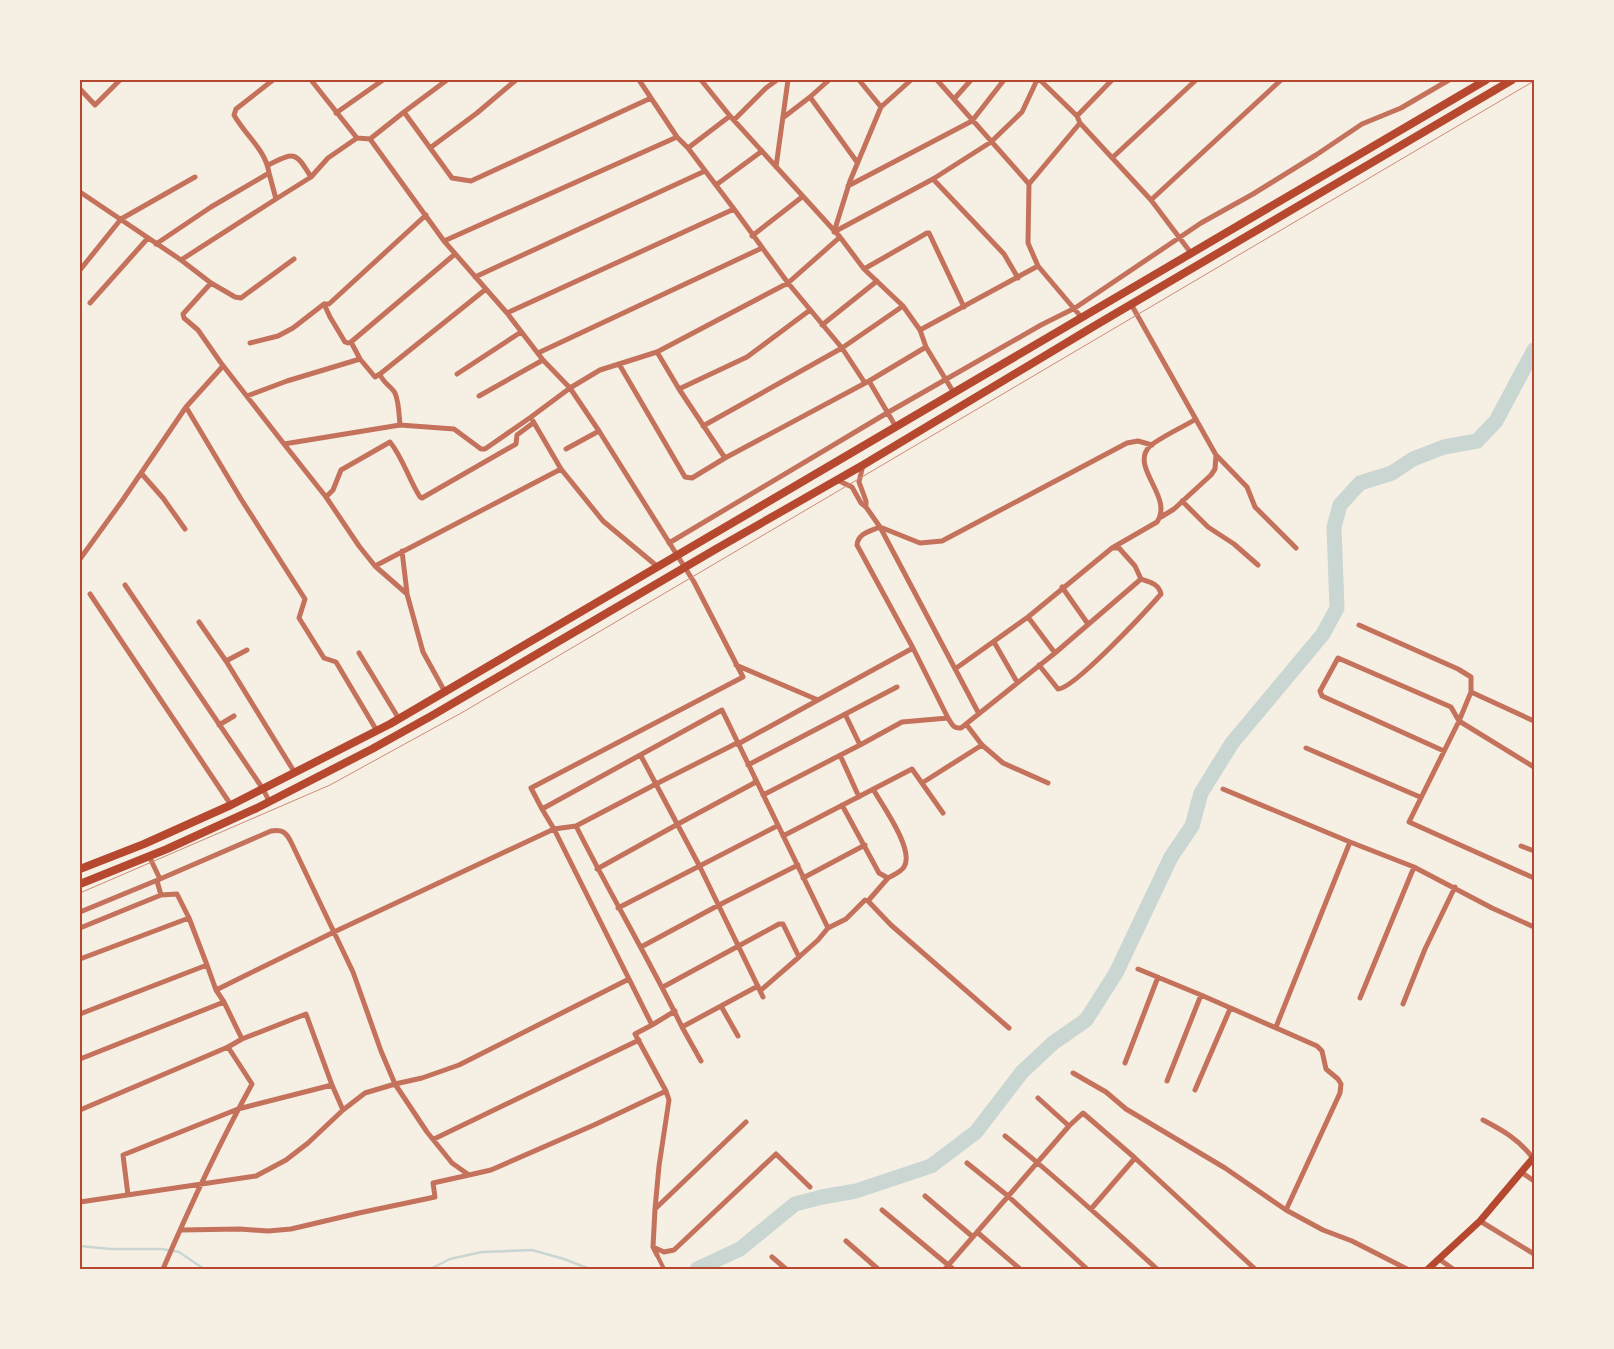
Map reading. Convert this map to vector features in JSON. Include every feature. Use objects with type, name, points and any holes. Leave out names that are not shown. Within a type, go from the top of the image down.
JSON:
[{"type":"main road","points":[[80,869],[144,844],[263,789],[399,719],[1486,80]]},
{"type":"main road","points":[[80,884],[149,856],[270,801],[434,715],[863,465],[1078,335],[1512,80]]},
{"type":"main road","points":[[1085,316],[1096,325]]},
{"type":"main road","points":[[1072,324],[1078,335]]},
{"type":"main road","points":[[1428,1269],[1480,1220],[1533,1158]]},
{"type":"street","points":[[80,89],[95,105],[120,80]]},
{"type":"street","points":[[273,80],[234,112],[237,121],[264,156],[276,199]]},
{"type":"street","points":[[311,80],[357,138]]},
{"type":"street","points":[[336,113],[383,80]]},
{"type":"street","points":[[181,260],[311,177],[328,158],[357,138],[370,139],[447,80]]},
{"type":"street","points":[[430,148],[477,113],[516,80]]},
{"type":"street","points":[[639,80],[678,137],[734,209],[752,236],[842,348],[896,427]]},
{"type":"street","points":[[701,80],[732,118],[840,237],[864,269],[903,306],[920,330],[926,347],[954,393]]},
{"type":"street","points":[[688,148],[732,118],[777,80]]},
{"type":"street","points":[[776,167],[788,80]]},
{"type":"street","points":[[784,117],[829,80]]},
{"type":"street","points":[[859,80],[881,107]]},
{"type":"street","points":[[834,232],[857,162],[881,107],[911,80]]},
{"type":"street","points":[[937,80],[955,98],[972,121],[1029,184]]},
{"type":"street","points":[[955,98],[971,80]]},
{"type":"street","points":[[848,186],[972,121],[1004,80]]},
{"type":"street","points":[[834,232],[933,179],[991,142],[1022,112],[1039,80],[1077,116],[1080,123],[1151,200],[1191,254]]},
{"type":"street","points":[[1077,116],[1112,80]]},
{"type":"street","points":[[1112,158],[1196,80]]},
{"type":"street","points":[[1151,200],[1282,80]]},
{"type":"street","points":[[669,543],[887,413],[1041,324],[1075,308],[1201,222],[1253,194],[1362,124],[1401,108],[1449,80]]},
{"type":"street","points":[[810,97],[857,162]]},
{"type":"street","points":[[404,112],[452,178],[471,181],[651,98]]},
{"type":"street","points":[[1080,123],[1029,184],[1028,243],[1038,266],[1075,308],[1085,316]]},
{"type":"street","points":[[444,241],[678,137]]},
{"type":"street","points":[[370,139],[444,241],[507,313],[543,360],[570,388],[694,582],[742,677],[531,788],[554,829],[652,1025]]},
{"type":"street","points":[[716,185],[762,151]]},
{"type":"street","points":[[268,165],[288,155],[296,157],[311,177]]},
{"type":"street","points":[[475,277],[705,171]]},
{"type":"street","points":[[156,244],[211,207],[269,173]]},
{"type":"street","points":[[80,270],[121,219],[195,177]]},
{"type":"street","points":[[933,179],[1004,254],[1018,278]]},
{"type":"street","points":[[80,192],[181,260],[211,284],[235,297],[241,298],[294,259]]},
{"type":"street","points":[[752,236],[802,197]]},
{"type":"street","points":[[507,313],[734,209]]},
{"type":"street","points":[[250,343],[278,336],[293,328],[324,304],[328,304],[426,215]]},
{"type":"street","points":[[864,269],[929,233],[964,307]]},
{"type":"street","points":[[326,497],[333,490],[341,470],[390,442],[396,450],[412,486],[422,498],[516,444],[517,435],[570,388],[600,370],[657,352],[788,283],[840,237]]},
{"type":"street","points":[[90,303],[148,238]]},
{"type":"street","points":[[538,353],[762,248]]},
{"type":"street","points":[[324,304],[345,342],[351,342],[456,254]]},
{"type":"street","points":[[920,330],[1038,266]]},
{"type":"street","points":[[822,325],[877,281]]},
{"type":"street","points":[[211,284],[183,314],[184,318],[198,330],[223,366],[326,497],[375,566],[407,594]]},
{"type":"street","points":[[351,342],[360,359],[375,377],[486,289]]},
{"type":"street","points":[[1131,304],[1216,455],[1247,487],[1255,506],[1296,548]]},
{"type":"street","points":[[703,426],[842,348],[903,306]]},
{"type":"street","points":[[679,389],[747,357],[810,310]]},
{"type":"street","points":[[457,374],[522,332]]},
{"type":"street","points":[[619,364],[685,477],[692,478],[725,458],[867,382],[926,347]]},
{"type":"street","points":[[657,352],[725,458]]},
{"type":"street","points":[[247,396],[360,359]]},
{"type":"street","points":[[479,396],[543,360]]},
{"type":"street","points":[[80,558],[141,474],[186,406],[223,366]]},
{"type":"street","points":[[380,374],[394,391],[400,425]]},
{"type":"street","points":[[186,406],[241,499],[305,599],[299,618],[324,658],[336,662],[377,731]]},
{"type":"street","points":[[1161,517],[1162,504],[1145,462],[1146,452],[1152,445],[1196,419]]},
{"type":"street","points":[[284,444],[393,428],[400,425],[454,430],[481,449],[485,449],[532,420]]},
{"type":"street","points":[[532,420],[561,468],[603,521],[658,567]]},
{"type":"street","points":[[566,449],[599,431]]},
{"type":"street","points":[[1141,579],[979,714],[961,728],[955,728],[856,545],[858,538],[880,527],[920,543],[942,541],[1126,443],[1138,441],[1152,445]]},
{"type":"street","points":[[955,669],[1028,617],[1112,548],[1157,522],[1161,517],[1174,509],[1211,475],[1215,469],[1216,455]]},
{"type":"street","points":[[863,465],[859,480],[866,501],[866,507]]},
{"type":"street","points":[[375,566],[561,468]]},
{"type":"street","points":[[141,474],[163,498],[185,529]]},
{"type":"street","points":[[837,480],[849,485],[854,490],[861,503],[880,527],[979,714]]},
{"type":"street","points":[[854,490],[860,486]]},
{"type":"street","points":[[1182,502],[1208,527],[1234,544],[1258,565]]},
{"type":"street","points":[[886,537],[896,532]]},
{"type":"street","points":[[1112,548],[1119,548],[1136,566],[1141,579]]},
{"type":"street","points":[[402,551],[407,594],[423,652],[445,692]]},
{"type":"street","points":[[1040,665],[1058,689],[1065,688],[1119,639],[1161,594],[1160,588],[1156,584],[1141,579]]},
{"type":"street","points":[[125,585],[270,801]]},
{"type":"street","points":[[1062,588],[1088,624]]},
{"type":"street","points":[[90,594],[231,804]]},
{"type":"street","points":[[1028,617],[1055,652]]},
{"type":"street","points":[[199,622],[226,661],[295,773]]},
{"type":"street","points":[[1358,625],[1471,677],[1471,692],[1459,721],[1409,822],[1534,878]]},
{"type":"street","points":[[994,642],[1017,682]]},
{"type":"street","points":[[216,990],[334,932],[554,829],[576,826],[738,744],[913,648]]},
{"type":"street","points":[[226,661],[248,650]]},
{"type":"street","points":[[359,653],[399,719]]},
{"type":"street","points":[[1444,751],[1322,696],[1320,691],[1338,658],[1451,707],[1459,721],[1534,767]]},
{"type":"street","points":[[736,665],[818,700]]},
{"type":"street","points":[[748,765],[897,687]]},
{"type":"street","points":[[1471,692],[1534,721]]},
{"type":"street","points":[[542,809],[722,710],[828,928]]},
{"type":"street","points":[[845,714],[860,745]]},
{"type":"street","points":[[219,725],[234,716]]},
{"type":"street","points":[[763,795],[902,722],[948,718]]},
{"type":"street","points":[[966,724],[982,745],[1003,764],[1048,783]]},
{"type":"street","points":[[738,744],[756,782]]},
{"type":"street","points":[[922,783],[982,745]]},
{"type":"street","points":[[1306,748],[1420,797]]},
{"type":"street","points":[[641,756],[699,865],[763,997]]},
{"type":"street","points":[[840,756],[859,797]]},
{"type":"street","points":[[783,836],[912,770],[943,813]]},
{"type":"street","points":[[597,869],[756,782]]},
{"type":"street","points":[[682,1027],[720,1006],[759,989],[799,957],[828,928],[846,919],[865,900],[868,901],[888,878],[904,868],[907,860],[905,846],[873,789]]},
{"type":"street","points":[[1223,789],[1414,867],[1492,908],[1534,927]]},
{"type":"street","points":[[842,805],[879,872],[888,878]]},
{"type":"street","points":[[576,826],[597,869],[663,987],[701,1061]]},
{"type":"street","points":[[618,908],[778,826]]},
{"type":"street","points":[[80,912],[271,831],[279,830],[285,832],[353,972],[381,1051],[395,1084],[427,1132],[452,1163],[469,1175]]},
{"type":"street","points":[[1276,1027],[1350,842]]},
{"type":"street","points":[[803,878],[864,846]]},
{"type":"street","points":[[1521,846],[1534,851]]},
{"type":"street","points":[[149,856],[158,880],[161,895]]},
{"type":"street","points":[[641,947],[798,865]]},
{"type":"street","points":[[1360,998],[1414,867]]},
{"type":"street","points":[[1403,1004],[1425,949],[1455,887]]},
{"type":"street","points":[[80,928],[161,895],[177,894],[189,918],[216,990],[242,1039]]},
{"type":"street","points":[[868,901],[891,925],[1010,1028]]},
{"type":"street","points":[[80,960],[189,918]]},
{"type":"street","points":[[663,987],[775,925],[783,924],[799,957]]},
{"type":"street","points":[[80,1014],[207,965]]},
{"type":"street","points":[[1138,969],[1276,1027],[1317,1046],[1322,1051],[1326,1070],[1338,1079],[1341,1084],[1340,1093],[1286,1210]]},
{"type":"street","points":[[1125,1063],[1158,978]]},
{"type":"street","points":[[80,1202],[256,1176],[286,1160],[365,1093],[422,1078],[458,1065],[629,979]]},
{"type":"street","points":[[1167,1081],[1201,995]]},
{"type":"street","points":[[80,1059],[224,1002]]},
{"type":"street","points":[[720,1006],[738,1036]]},
{"type":"street","points":[[1195,1090],[1230,1009]]},
{"type":"street","points":[[664,1269],[653,1247],[659,1166],[669,1100],[640,1040],[635,1034],[674,1011]]},
{"type":"street","points":[[80,1110],[228,1047],[242,1039],[306,1014],[343,1110]]},
{"type":"street","points":[[434,1139],[640,1040]]},
{"type":"street","points":[[163,1269],[201,1184],[252,1084],[228,1047]]},
{"type":"street","points":[[1073,1073],[1106,1092],[1126,1109],[1225,1168],[1286,1210],[1323,1230],[1352,1241],[1407,1269]]},
{"type":"street","points":[[128,1195],[123,1155],[238,1109],[332,1085]]},
{"type":"street","points":[[180,1230],[291,1230],[435,1197],[433,1182],[491,1170],[666,1091]]},
{"type":"street","points":[[1038,1098],[1069,1126]]},
{"type":"street","points":[[882,1210],[949,1268],[1008,1196],[1069,1126],[1083,1113],[1135,1158],[1255,1269]]},
{"type":"street","points":[[1483,1120],[1510,1134],[1533,1158]]},
{"type":"street","points":[[655,1209],[746,1122]]},
{"type":"street","points":[[1006,1136],[1038,1162],[1157,1269]]},
{"type":"street","points":[[653,1247],[664,1252],[674,1250],[776,1154],[810,1187]]},
{"type":"street","points":[[1091,1209],[1135,1158]]},
{"type":"street","points":[[967,1163],[1008,1196],[1087,1269]]},
{"type":"street","points":[[1521,1172],[1534,1181]]},
{"type":"street","points":[[925,1196],[973,1237]]},
{"type":"street","points":[[1480,1220],[1534,1254]]},
{"type":"street","points":[[977,1232],[1020,1269]]},
{"type":"street","points":[[846,1241],[878,1269]]},
{"type":"street","points":[[772,1257],[786,1269]]},
{"type":"street","points":[[1439,1259],[1453,1269]]},
{"type":"waterway","points":[[697,1269],[740,1249],[795,1204],[856,1191],[931,1166],[976,1132],[1022,1072],[1053,1043],[1086,1020],[1116,973],[1171,857],[1192,826],[1201,793],[1232,743],[1323,634],[1337,608],[1334,527],[1340,505],[1360,483],[1392,473],[1413,459],[1444,447],[1477,441],[1496,421],[1534,350]]},
{"type":"waterway","points":[[80,1246],[111,1249],[162,1249],[179,1252],[204,1269]]},
{"type":"waterway","points":[[430,1269],[450,1259],[482,1252],[532,1250],[590,1269]]},
{"type":"tram line","points":[[80,893],[330,785],[463,712],[1534,81]]}]
